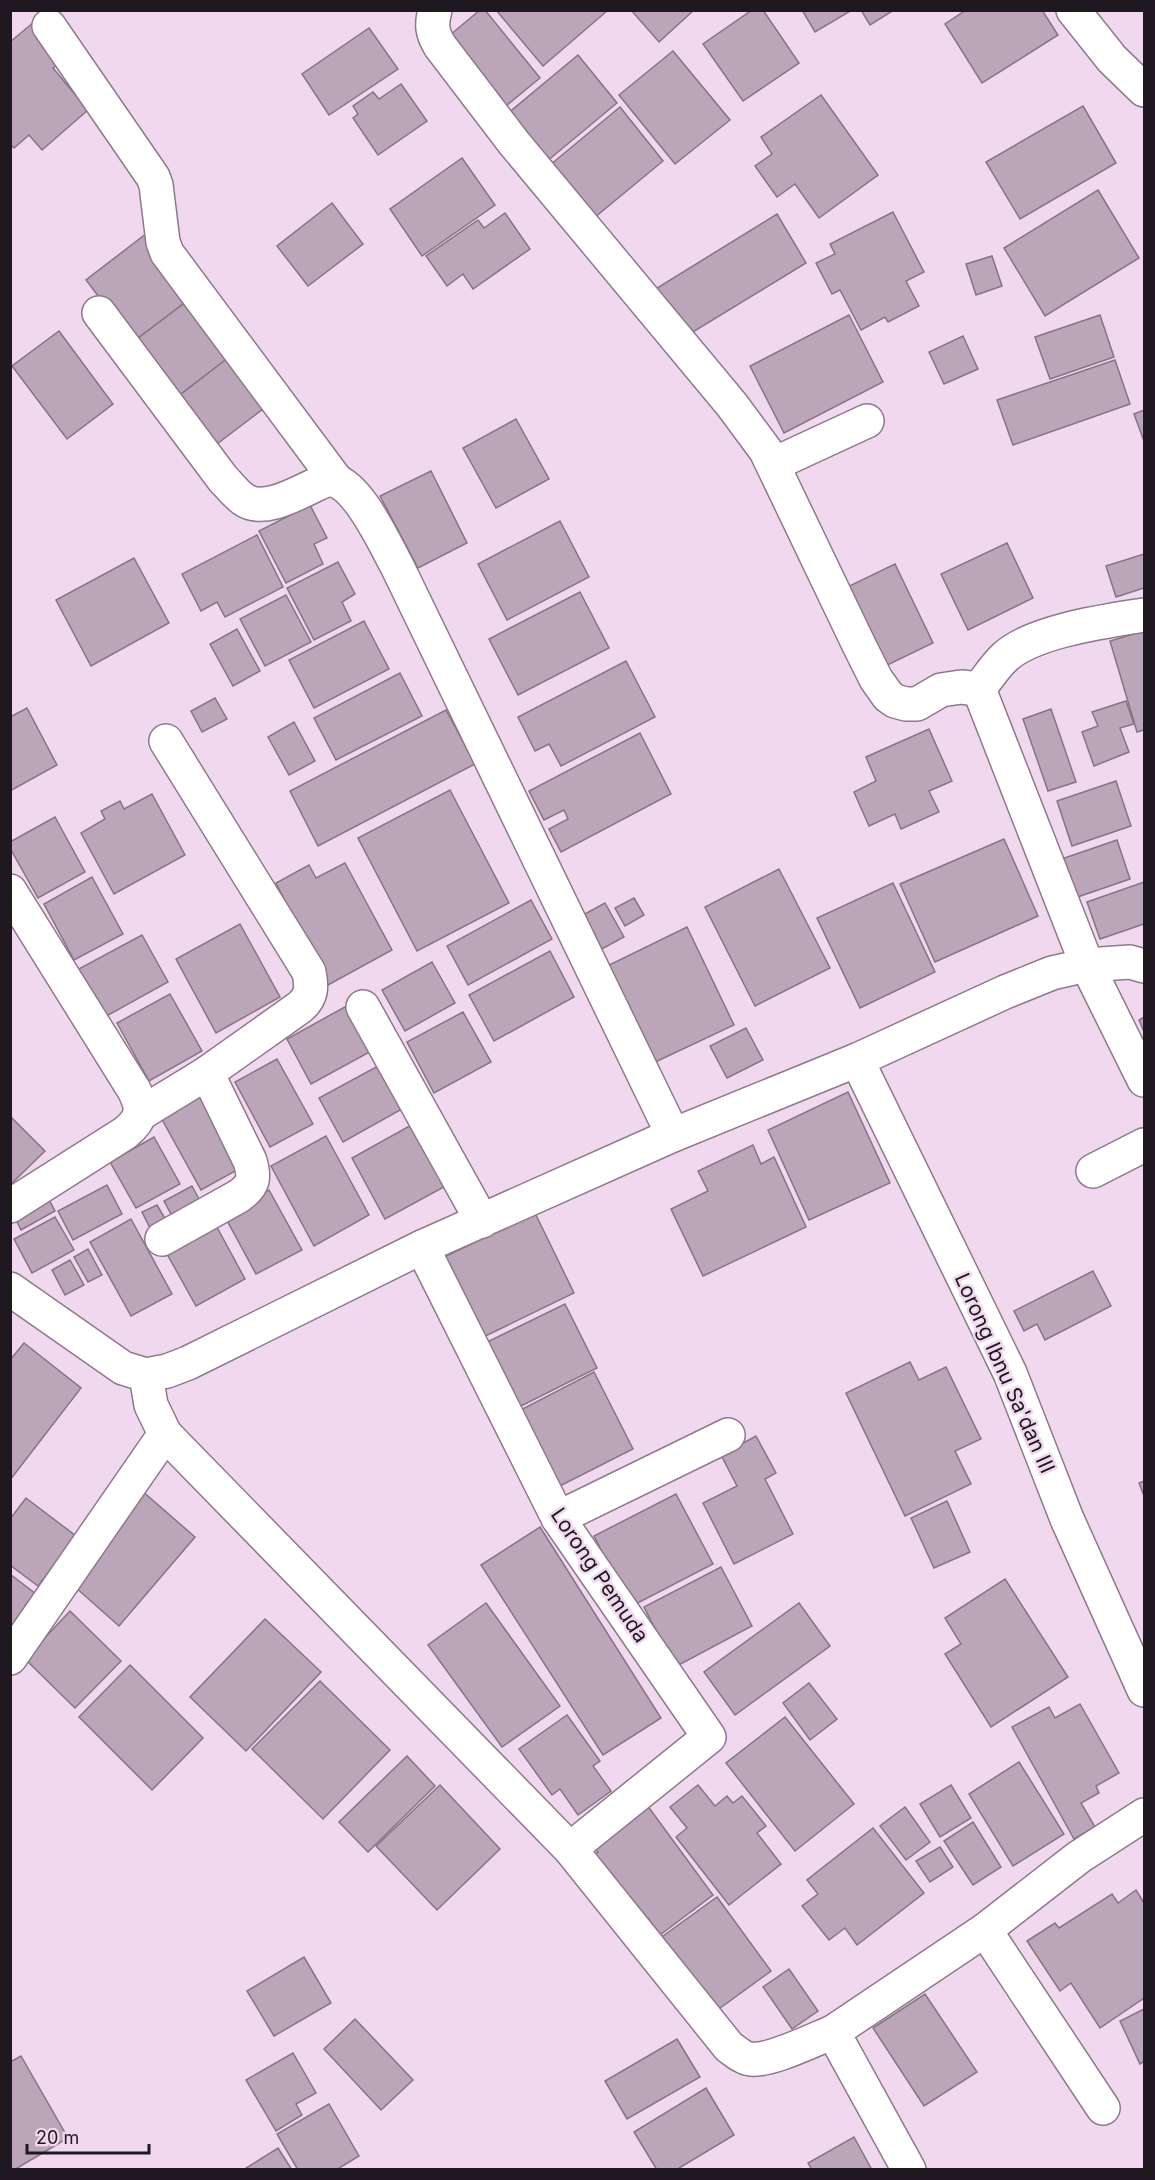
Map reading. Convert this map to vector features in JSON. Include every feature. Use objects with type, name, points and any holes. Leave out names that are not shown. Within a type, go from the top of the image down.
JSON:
[{"type":"street","points":[[435,10],[432,21],[433,34],[440,46],[514,143],[732,405],[774,464],[859,645],[876,679],[888,696],[895,701],[917,704],[941,690],[961,687],[979,689]]},
{"type":"street","points":[[1073,10],[1112,58],[1144,90]]},
{"type":"street","points":[[49,26],[153,177],[163,242],[167,253],[336,480]]},
{"type":"street","points":[[99,313],[223,479],[244,500],[257,504],[274,503],[329,479],[344,484],[358,498],[397,566],[673,1136]]},
{"type":"street","points":[[774,464],[867,421]]},
{"type":"street","points":[[979,689],[1004,658],[1018,646],[1072,629],[1144,615]]},
{"type":"street","points":[[979,689],[1087,965],[1144,1080]]},
{"type":"street","points":[[140,1114],[207,1073],[308,1001],[312,985],[309,972],[166,741]]},
{"type":"street","points":[[10,891],[140,1102],[140,1114],[136,1124],[125,1133],[10,1206]]},
{"type":"street","points":[[10,1289],[123,1368],[146,1375],[167,1371],[188,1363],[422,1247],[673,1136],[857,1060],[1014,988],[1052,973],[1087,965],[1130,962],[1144,966]]},
{"type":"street","points":[[363,1007],[482,1221]]},
{"type":"street","name":"Lorong Ibnu Sa'dan III","points":[[857,1060],[1010,1373],[1067,1519],[1144,1690]]},
{"type":"street","points":[[162,1239],[239,1196],[249,1189],[254,1181],[250,1161],[207,1073]]},
{"type":"street","points":[[1093,1171],[1144,1145]]},
{"type":"street","name":"Lorong Pemuda","points":[[422,1247],[558,1518],[710,1737],[570,1849]]},
{"type":"street","points":[[146,1375],[151,1405],[165,1434],[570,1849],[660,1964],[729,2047],[739,2055],[750,2059],[770,2057],[832,2032],[985,1930],[1079,1857],[1144,1815]]},
{"type":"street","points":[[10,1658],[165,1434]]},
{"type":"street","points":[[558,1518],[728,1435]]},
{"type":"street","points":[[985,1930],[1103,2108]]},
{"type":"street","points":[[832,2032],[909,2169]]},
{"type":"building","points":[[480,10],[485,10],[540,78],[501,110],[444,40]]},
{"type":"building","points":[[496,10],[607,10],[607,11],[543,66]]},
{"type":"building","points":[[631,10],[694,10],[659,42]]},
{"type":"building","points":[[752,10],[763,10],[799,63],[743,101],[703,44]]},
{"type":"building","points":[[802,10],[852,10],[815,32]]},
{"type":"building","points":[[861,10],[894,10],[870,25]]},
{"type":"building","points":[[966,10],[1042,10],[1058,35],[982,83],[945,24]]},
{"type":"building","points":[[34,22],[65,58],[53,68],[88,110],[42,150],[29,135],[14,148],[10,144],[10,42]]},
{"type":"building","points":[[369,28],[398,69],[329,115],[302,74]]},
{"type":"building","points":[[673,51],[730,120],[675,164],[619,95]]},
{"type":"building","points":[[578,55],[617,103],[546,162],[507,114]]},
{"type":"building","points":[[401,84],[427,121],[378,155],[353,118],[358,114],[353,106],[373,92],[379,99]]},
{"type":"building","points":[[821,95],[878,175],[819,218],[795,184],[777,197],[755,166],[772,154],[761,137]]},
{"type":"building","points":[[1083,106],[1116,163],[1020,219],[986,162]]},
{"type":"building","points":[[620,107],[663,161],[594,218],[550,165]]},
{"type":"building","points":[[462,158],[495,205],[422,256],[390,209]]},
{"type":"building","points":[[1098,190],[1139,258],[1045,316],[1004,248]]},
{"type":"building","points":[[332,203],[363,244],[308,286],[277,246]]},
{"type":"building","points":[[893,212],[924,272],[906,281],[919,306],[888,322],[885,317],[861,330],[840,290],[832,294],[816,263],[835,254],[830,244]]},
{"type":"building","points":[[505,213],[530,249],[473,289],[463,274],[447,286],[426,256],[478,220],[484,228]]},
{"type":"building","points":[[777,214],[806,263],[683,338],[654,290]]},
{"type":"building","points":[[147,233],[195,295],[133,342],[86,280]]},
{"type":"building","points":[[992,256],[1002,286],[976,295],[966,264]]},
{"type":"building","points":[[195,295],[237,351],[176,398],[133,342]]},
{"type":"building","points":[[849,315],[883,382],[784,433],[750,366]]},
{"type":"building","points":[[1100,315],[1114,357],[1050,379],[1035,337]]},
{"type":"building","points":[[59,331],[113,404],[67,439],[12,366]]},
{"type":"building","points":[[963,336],[978,369],[944,384],[929,352]]},
{"type":"building","points":[[237,351],[275,400],[213,447],[176,398]]},
{"type":"building","points":[[1115,360],[1130,404],[1013,445],[997,400]]},
{"type":"building","points":[[1144,410],[1144,441],[1134,414]]},
{"type":"building","points":[[516,419],[549,479],[496,508],[463,448]]},
{"type":"building","points":[[431,471],[467,543],[418,568],[380,496]]},
{"type":"building","points":[[310,505],[327,538],[314,544],[323,564],[286,583],[259,531]]},
{"type":"building","points":[[560,521],[589,577],[507,620],[478,564]]},
{"type":"building","points":[[257,535],[283,587],[225,617],[217,602],[201,611],[182,574]]},
{"type":"building","points":[[1007,543],[1033,598],[968,630],[941,574]]},
{"type":"building","points":[[1144,554],[1144,588],[1116,597],[1106,566]]},
{"type":"building","points":[[134,558],[169,623],[91,666],[56,600]]},
{"type":"building","points":[[338,562],[355,594],[342,602],[351,621],[314,640],[287,588]]},
{"type":"building","points":[[895,564],[933,643],[877,670],[839,591]]},
{"type":"building","points":[[580,592],[609,648],[518,695],[489,639]]},
{"type":"building","points":[[286,595],[311,642],[265,666],[240,619]]},
{"type":"building","points":[[364,621],[389,669],[314,708],[289,660]]},
{"type":"building","points":[[237,629],[260,671],[233,686],[210,644]]},
{"type":"building","points":[[1144,631],[1144,730],[1137,732],[1110,641]]},
{"type":"building","points":[[626,661],[655,717],[561,766],[549,744],[535,751],[518,717]]},
{"type":"building","points":[[400,673],[422,716],[336,760],[314,718]]},
{"type":"building","points":[[215,698],[227,719],[202,732],[191,711]]},
{"type":"building","points":[[1126,701],[1134,724],[1120,728],[1129,752],[1094,766],[1082,732],[1098,726],[1092,712]]},
{"type":"building","points":[[27,708],[57,765],[10,791],[10,717]]},
{"type":"building","points":[[1051,709],[1076,782],[1048,791],[1023,719]]},
{"type":"building","points":[[446,710],[475,764],[318,846],[290,791]]},
{"type":"building","points":[[294,722],[315,761],[289,775],[268,737]]},
{"type":"building","points":[[929,729],[952,781],[929,791],[939,812],[901,829],[895,814],[869,826],[854,792],[876,781],[866,757]]},
{"type":"building","points":[[640,733],[671,794],[561,852],[549,829],[568,819],[564,810],[544,820],[529,791]]},
{"type":"building","points":[[1116,781],[1131,826],[1072,846],[1057,801]]},
{"type":"building","points":[[450,790],[509,903],[417,951],[358,838]]},
{"type":"building","points":[[152,794],[185,855],[114,894],[81,833],[105,819],[101,811],[120,801],[124,809]]},
{"type":"building","points":[[55,817],[85,872],[38,898],[10,848],[10,842]]},
{"type":"building","points":[[1004,839],[1038,916],[935,962],[900,884]]},
{"type":"building","points":[[1117,840],[1130,879],[1063,902],[1050,863]]},
{"type":"building","points":[[345,863],[392,950],[328,985],[280,898],[283,897],[276,883],[309,865],[316,878]]},
{"type":"building","points":[[779,869],[830,968],[755,1006],[705,907]]},
{"type":"building","points":[[92,877],[123,934],[74,960],[44,904]]},
{"type":"building","points":[[1144,882],[1144,924],[1100,939],[1087,902]]},
{"type":"building","points":[[893,883],[935,972],[860,1008],[817,918]]},
{"type":"building","points":[[634,898],[644,915],[625,926],[615,908]]},
{"type":"building","points":[[531,900],[552,939],[468,985],[447,946]]},
{"type":"building","points":[[605,903],[624,937],[600,950],[581,916]]},
{"type":"building","points":[[240,924],[280,997],[216,1033],[176,959]]},
{"type":"building","points":[[687,927],[734,1025],[649,1065],[603,968]]},
{"type":"building","points":[[142,935],[168,982],[101,1019],[75,971]]},
{"type":"building","points":[[550,951],[574,997],[494,1041],[469,995]]},
{"type":"building","points":[[432,962],[455,1003],[405,1031],[382,990]]},
{"type":"building","points":[[170,994],[202,1051],[149,1081],[117,1023]]},
{"type":"building","points":[[352,1003],[377,1048],[311,1084],[287,1039]]},
{"type":"building","points":[[463,1012],[491,1062],[434,1093],[407,1042]]},
{"type":"building","points":[[1144,1017],[1144,1032],[1139,1020]]},
{"type":"building","points":[[746,1028],[763,1060],[727,1078],[710,1046]]},
{"type":"building","points":[[277,1059],[313,1124],[270,1147],[235,1082]]},
{"type":"building","points":[[378,1066],[402,1109],[343,1142],[319,1098]]},
{"type":"building","points":[[205,1089],[246,1165],[201,1190],[159,1114]]},
{"type":"building","points":[[848,1092],[890,1183],[809,1220],[768,1130]]},
{"type":"building","points":[[10,1116],[45,1151],[10,1185]]},
{"type":"building","points":[[422,1119],[455,1181],[385,1219],[352,1158]]},
{"type":"building","points":[[326,1136],[369,1215],[314,1246],[271,1166]]},
{"type":"building","points":[[154,1137],[180,1184],[136,1208],[110,1162]]},
{"type":"building","points":[[753,1145],[761,1164],[774,1157],[806,1227],[703,1276],[671,1209],[708,1191],[698,1171]]},
{"type":"building","points":[[107,1185],[122,1214],[73,1240],[58,1211]]},
{"type":"building","points":[[192,1186],[200,1201],[172,1216],[164,1201]]},
{"type":"building","points":[[269,1190],[302,1250],[256,1274],[224,1215]]},
{"type":"building","points":[[45,1192],[55,1211],[21,1230],[11,1210]]},
{"type":"building","points":[[157,1205],[167,1222],[151,1230],[142,1212]]},
{"type":"building","points":[[535,1213],[574,1293],[473,1342],[434,1262]]},
{"type":"building","points":[[55,1217],[74,1250],[32,1273],[14,1239]]},
{"type":"building","points":[[212,1218],[245,1279],[196,1306],[162,1245]]},
{"type":"building","points":[[131,1219],[172,1294],[131,1316],[90,1242]]},
{"type":"building","points":[[88,1249],[102,1275],[88,1282],[74,1257]]},
{"type":"building","points":[[70,1260],[84,1285],[65,1295],[52,1270]]},
{"type":"building","points":[[1093,1271],[1111,1306],[1045,1340],[1037,1324],[1024,1331],[1014,1311]]},
{"type":"building","points":[[565,1304],[597,1368],[513,1410],[481,1345]]},
{"type":"building","points":[[24,1343],[81,1388],[10,1480],[10,1360]]},
{"type":"building","points":[[910,1362],[919,1380],[946,1367],[981,1439],[955,1451],[971,1484],[905,1516],[846,1393]]},
{"type":"building","points":[[594,1372],[633,1449],[548,1492],[509,1416]]},
{"type":"building","points":[[756,1436],[776,1473],[765,1479],[793,1534],[734,1564],[703,1503],[737,1486],[721,1455]]},
{"type":"building","points":[[1144,1481],[1144,1496],[1139,1483]]},
{"type":"building","points":[[141,1490],[195,1537],[119,1626],[66,1579]]},
{"type":"building","points":[[676,1494],[713,1564],[630,1607],[594,1536]]},
{"type":"building","points":[[26,1498],[76,1536],[38,1586],[10,1565],[10,1519]]},
{"type":"building","points":[[947,1501],[970,1552],[934,1568],[911,1518]]},
{"type":"building","points":[[540,1527],[661,1718],[603,1755],[481,1565]]},
{"type":"building","points":[[721,1567],[752,1626],[675,1667],[644,1607]]},
{"type":"building","points":[[10,1574],[41,1598],[10,1637]]},
{"type":"building","points":[[1005,1579],[1068,1677],[991,1727],[945,1654],[961,1644],[945,1618]]},
{"type":"building","points":[[486,1603],[560,1706],[502,1747],[428,1645]]},
{"type":"building","points":[[799,1603],[830,1646],[735,1715],[704,1672]]},
{"type":"building","points":[[70,1611],[121,1661],[75,1708],[25,1659]]},
{"type":"building","points":[[265,1619],[321,1672],[246,1751],[190,1697]]},
{"type":"building","points":[[130,1665],[203,1738],[152,1790],[79,1717]]},
{"type":"building","points":[[320,1681],[390,1750],[323,1819],[252,1749]]},
{"type":"building","points":[[809,1683],[837,1719],[810,1740],[783,1703]]},
{"type":"building","points":[[1080,1704],[1119,1773],[1096,1786],[1099,1793],[1081,1803],[1095,1827],[1074,1839],[1012,1727],[1049,1707],[1055,1718]]},
{"type":"building","points":[[567,1715],[600,1761],[593,1766],[611,1791],[578,1815],[560,1789],[552,1795],[519,1749]]},
{"type":"building","points":[[785,1717],[854,1804],[795,1851],[726,1763]]},
{"type":"building","points":[[407,1756],[435,1786],[368,1852],[339,1822]]},
{"type":"building","points":[[1019,1762],[1064,1834],[1013,1866],[969,1794]]},
{"type":"building","points":[[440,1785],[500,1849],[437,1910],[376,1846]]},
{"type":"building","points":[[698,1785],[715,1806],[727,1796],[733,1803],[742,1796],[766,1826],[757,1833],[781,1864],[729,1905],[676,1837],[687,1828],[670,1807]]},
{"type":"building","points":[[951,1785],[971,1818],[940,1837],[920,1804]]},
{"type":"building","points":[[647,1805],[713,1895],[660,1935],[648,1918],[638,1925],[589,1859],[598,1852],[593,1845]]},
{"type":"building","points":[[905,1807],[930,1842],[906,1860],[880,1826]]},
{"type":"building","points":[[973,1822],[1001,1867],[973,1885],[944,1841]]},
{"type":"building","points":[[873,1828],[924,1893],[857,1945],[845,1928],[829,1940],[802,1906],[818,1894],[807,1880]]},
{"type":"building","points":[[940,1847],[953,1867],[930,1882],[916,1861]]},
{"type":"building","points":[[1136,1890],[1144,1903],[1144,1998],[1100,2028],[1071,1983],[1060,1991],[1027,1941],[1055,1923],[1059,1928],[1112,1894],[1118,1903]]},
{"type":"building","points":[[717,1897],[771,1971],[712,2014],[659,1939]]},
{"type":"building","points":[[304,1957],[331,2003],[274,2036],[247,1991]]},
{"type":"building","points":[[789,1969],[818,2011],[792,2029],[763,1987]]},
{"type":"building","points":[[925,1994],[977,2072],[924,2106],[873,2028]]},
{"type":"building","points":[[1144,2009],[1144,2061],[1140,2064],[1120,2021]]},
{"type":"building","points":[[355,2019],[413,2080],[381,2110],[324,2049]]},
{"type":"building","points":[[677,2039],[700,2077],[627,2119],[605,2081]]},
{"type":"building","points":[[293,2053],[316,2093],[296,2104],[302,2115],[276,2131],[246,2080]]},
{"type":"building","points":[[21,2056],[68,2138],[14,2170],[10,2170],[10,2062]]},
{"type":"building","points":[[706,2088],[734,2135],[676,2170],[657,2170],[634,2132]]},
{"type":"building","points":[[329,2104],[359,2156],[336,2170],[298,2170],[277,2134]]},
{"type":"building","points":[[854,2137],[872,2170],[812,2170],[808,2163]]},
{"type":"building","points":[[278,2148],[292,2170],[243,2170]]}]
